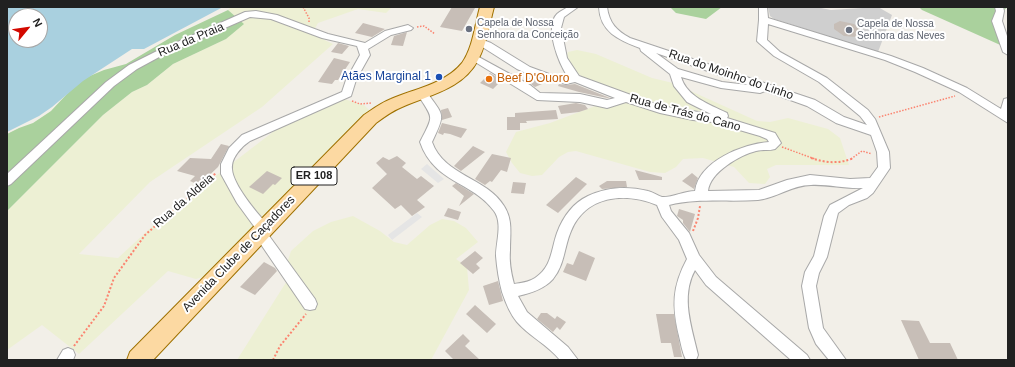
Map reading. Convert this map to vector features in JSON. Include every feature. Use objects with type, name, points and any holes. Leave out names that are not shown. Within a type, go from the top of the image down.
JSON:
[{"type":"main road","name":"Avenida Clube de Caçadores","points":[[138,360],[370,119],[396,103],[422,93],[455,76],[468,65],[475,49],[487,7]]},
{"type":"street","points":[[475,49],[487,44],[528,70],[566,81],[575,78],[564,64],[556,28],[560,16],[574,7]]},
{"type":"street","name":"Rua do Moinho do Linho","points":[[603,7],[603,16],[608,26],[619,36],[634,43],[672,54],[776,92],[811,103],[840,120],[874,132]]},
{"type":"street","points":[[763,7],[764,20],[762,41],[768,47],[823,80],[854,104],[870,119],[883,152],[884,168],[881,175],[866,192],[834,209],[830,216],[820,257],[812,272],[809,286],[816,328],[821,339],[838,360]]},
{"type":"street","points":[[999,7],[1000,11],[997,21],[1008,52]]},
{"type":"street","name":"Rua da Praia","points":[[7,181],[110,84],[132,67],[158,54],[253,13],[306,28],[329,37],[360,44],[363,48]]},
{"type":"street","points":[[764,20],[894,60],[967,92],[1008,119]]},
{"type":"street","points":[[348,94],[351,80],[365,55],[363,48],[388,33],[408,28]]},
{"type":"street","points":[[634,43],[676,72],[736,88],[776,92]]},
{"type":"street","points":[[475,49],[537,96],[580,98],[607,104],[626,98]]},
{"type":"street","points":[[676,72],[679,86],[691,100],[750,130],[755,134],[758,146]]},
{"type":"street","name":"Rua de Trás do Cano","points":[[575,78],[626,98],[660,109],[693,116],[712,118],[750,130]]},
{"type":"street","points":[[422,93],[436,114],[437,120],[426,142],[429,155],[435,162],[480,191],[494,202],[503,217],[505,225],[503,257],[509,291],[522,317],[563,352],[570,360]]},
{"type":"street","name":"Rua da Aldeia","points":[[226,168],[233,152],[246,138],[348,94]]},
{"type":"street","points":[[1008,102],[1006,111],[1008,115]]},
{"type":"street","points":[[699,197],[703,184],[711,172],[738,153],[758,146],[768,147],[774,145],[774,140],[768,134],[750,130]]},
{"type":"street","points":[[226,168],[226,174],[265,239],[310,304]]},
{"type":"street","points":[[509,291],[537,285],[548,276],[560,255],[564,232],[567,226],[579,210],[594,199],[608,193],[624,192],[651,197],[662,202],[677,198],[759,195],[787,185],[810,180],[850,184],[874,183]]},
{"type":"street","points":[[662,202],[666,213],[684,237],[692,254],[710,281],[802,360]]},
{"type":"street","points":[[691,355],[681,306],[680,292],[692,254]]},
{"type":"path","points":[[302,7],[310,20],[306,28]]},
{"type":"path","points":[[408,28],[424,26],[435,34]]},
{"type":"path","points":[[870,119],[967,92]]},
{"type":"path","points":[[348,94],[350,100],[354,103],[364,104],[376,102]]},
{"type":"path","points":[[774,145],[826,162],[845,161],[858,157],[862,151],[875,156],[884,164]]},
{"type":"path","name":"Rua da Aldeia","points":[[66,357],[104,306],[114,278],[134,249],[155,225],[219,171],[226,168]]},
{"type":"path","points":[[692,254],[694,230],[700,204],[699,197]]},
{"type":"path","points":[[273,360],[280,346],[309,310],[310,304]]},
{"type":"shaded area","points":[[768,7],[816,7],[831,10],[878,7],[892,15],[878,52],[774,19],[770,16]]},
{"type":"shaded area","points":[[427,164],[444,179],[438,183],[421,169]]},
{"type":"shaded area","points":[[417,213],[422,217],[392,240],[388,235]]},
{"type":"green space","points":[[231,7],[392,7],[386,13],[358,9],[318,23],[312,34],[333,44],[262,107],[150,182],[79,254],[118,258],[158,221],[282,125],[336,101],[344,99],[364,105],[371,112],[212,274],[196,279],[168,271],[79,354],[42,325],[7,350],[7,211],[103,115],[132,92],[147,85],[173,64],[226,39],[243,24],[228,10]]},
{"type":"green space","points":[[670,7],[722,7],[706,19],[676,13]]},
{"type":"green space","points":[[919,7],[1008,7],[1000,13],[1006,34],[1007,48],[922,10]]},
{"type":"green space","points":[[228,10],[244,24],[226,39],[173,64],[147,85],[132,92],[103,115],[7,211],[7,134],[33,123],[51,111],[80,80],[104,70],[126,64],[175,35]]},
{"type":"green space","points":[[577,50],[596,54],[652,78],[673,83],[757,121],[770,122],[788,118],[828,129],[840,138],[849,165],[776,165],[767,169],[770,177],[765,184],[749,183],[734,167],[703,158],[683,159],[676,167],[665,173],[650,172],[576,151],[568,152],[559,157],[542,175],[532,176],[520,173],[506,152],[516,132],[550,123],[611,100],[613,95],[575,72],[567,55],[568,52]]},
{"type":"green space","points":[[353,216],[380,231],[394,242],[407,245],[430,225],[442,219],[454,221],[466,228],[478,242],[456,259],[467,267],[469,290],[431,360],[237,360],[290,276],[287,263],[291,251],[313,231],[331,222]]},
{"type":"water","points":[[7,7],[223,7],[144,49],[132,49],[83,81],[39,116],[7,132]]},
{"type":"building","points":[[452,7],[475,8],[462,31],[440,27]]},
{"type":"building","name":"Capela de Nossa Senhora das Neves","points":[[840,21],[854,24],[863,31],[857,37],[844,36],[834,29],[834,24]]},
{"type":"building","points":[[363,23],[385,29],[372,37],[355,33]]},
{"type":"building","points":[[407,32],[403,46],[391,45],[394,36]]},
{"type":"building","points":[[338,43],[349,46],[342,54],[331,52]]},
{"type":"building","points":[[334,58],[350,62],[338,80],[335,80],[332,84],[318,82]]},
{"type":"building","points":[[490,73],[502,80],[493,89],[480,83]]},
{"type":"building","points":[[535,77],[542,84],[535,87],[528,82],[527,79]]},
{"type":"building","points":[[559,84],[575,84],[610,98],[579,92],[558,86]]},
{"type":"building","points":[[576,103],[585,105],[588,109],[579,112],[561,114],[558,106]]},
{"type":"building","points":[[448,108],[452,117],[442,120],[441,110]]},
{"type":"building","points":[[556,110],[558,119],[526,121],[527,123],[520,123],[520,130],[507,130],[507,117],[515,117],[515,113]]},
{"type":"building","points":[[442,123],[467,129],[461,138],[444,133],[443,135],[438,133]]},
{"type":"building","points":[[221,144],[229,146],[218,167],[199,185],[190,181],[195,176],[177,171],[190,158],[211,159]]},
{"type":"building","points":[[473,146],[485,152],[461,171],[454,166]]},
{"type":"building","points":[[492,154],[511,158],[507,172],[501,170],[492,182],[490,181],[485,185],[475,179]]},
{"type":"building","points":[[397,156],[406,163],[402,167],[417,179],[421,176],[434,186],[417,200],[425,207],[412,216],[401,205],[395,209],[372,188],[387,174],[376,163],[383,157],[389,160]]},
{"type":"building","points":[[635,170],[662,177],[662,180],[639,180]]},
{"type":"building","points":[[267,171],[282,178],[275,185],[273,184],[263,194],[249,187]]},
{"type":"building","points":[[692,173],[698,178],[694,189],[682,181]]},
{"type":"building","points":[[576,177],[587,184],[558,213],[546,205]]},
{"type":"building","points":[[607,181],[626,181],[627,187],[602,189],[599,186]]},
{"type":"building","points":[[513,182],[526,183],[524,194],[511,193]]},
{"type":"building","points":[[456,183],[474,194],[459,206],[464,196],[452,186]]},
{"type":"building","points":[[448,208],[461,212],[458,220],[444,216]]},
{"type":"building","points":[[679,209],[695,214],[690,232],[683,223],[683,220],[677,216]]},
{"type":"building","points":[[475,251],[483,258],[476,264],[480,268],[473,274],[460,263]]},
{"type":"building","points":[[579,251],[595,258],[586,281],[563,272],[567,263],[573,265]]},
{"type":"building","points":[[264,262],[275,268],[277,271],[255,295],[240,287]]},
{"type":"building","points":[[498,281],[503,301],[489,305],[483,286]]},
{"type":"building","points":[[475,305],[496,324],[487,333],[466,314]]},
{"type":"building","points":[[541,313],[547,313],[555,319],[557,316],[566,322],[560,330],[557,327],[553,332],[537,319]]},
{"type":"building","points":[[656,314],[674,314],[682,357],[674,357],[671,343],[661,343]]},
{"type":"building","points":[[901,320],[919,321],[930,343],[950,343],[958,360],[919,360]]},
{"type":"building","points":[[463,334],[470,341],[465,346],[480,360],[454,360],[445,351]]},
{"type":"place","name":"Capela de Nossa Senhora da Conceição","points":[[469,29]]},
{"type":"place","name":"Capela de Nossa Senhora das Neves","points":[[849,30]]},
{"type":"place","name":"Atães Marginal 1","points":[[439,77]]},
{"type":"place","name":"Beef D'Ouoro","points":[[489,79]]}]
